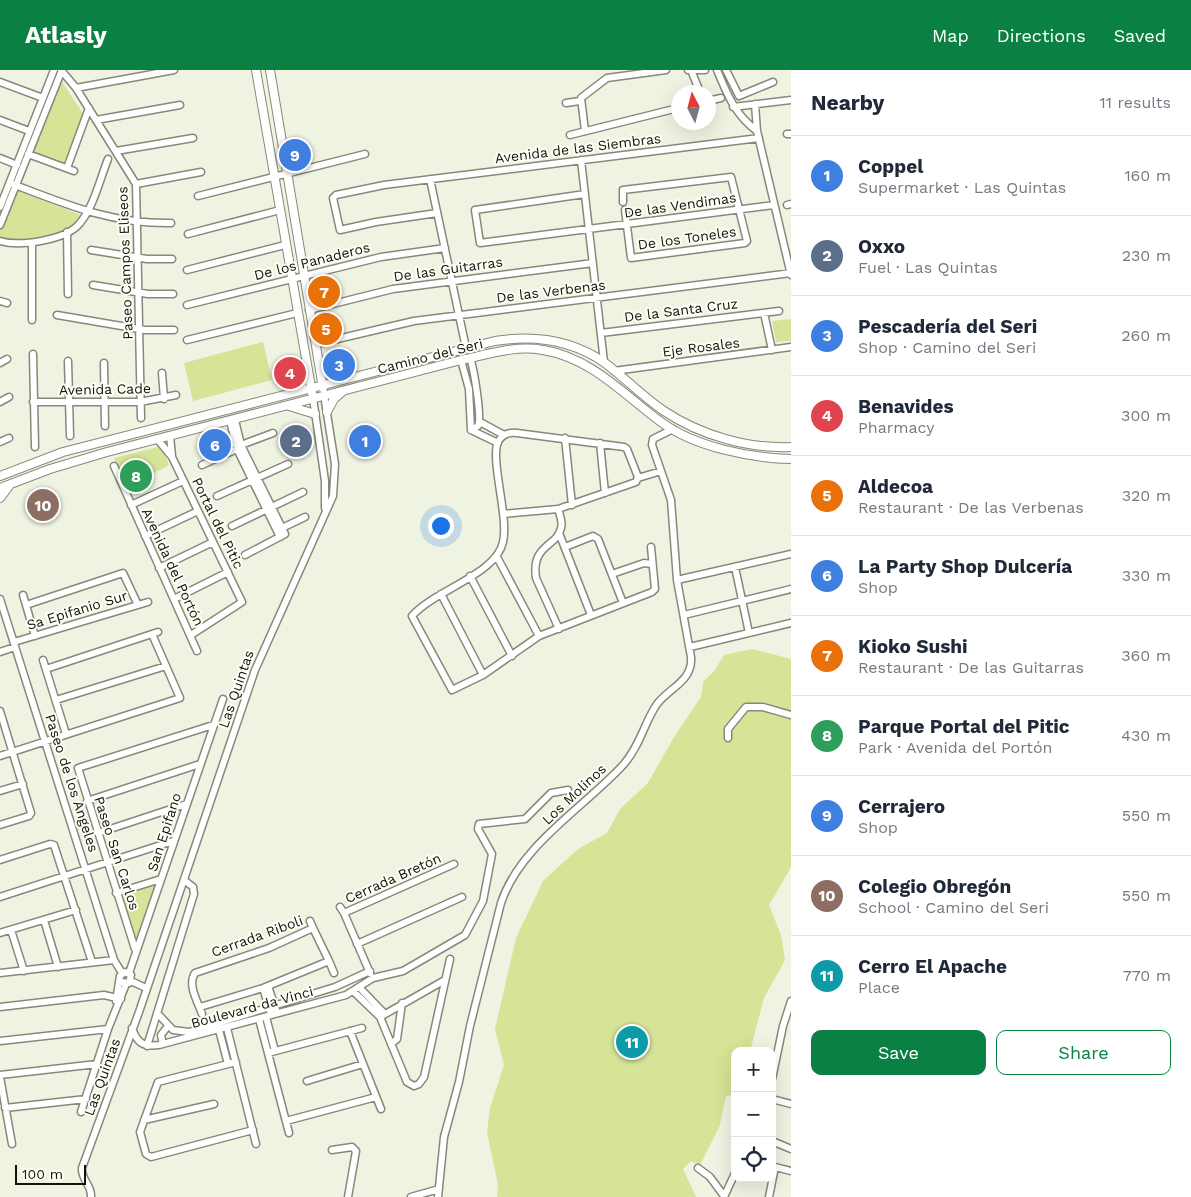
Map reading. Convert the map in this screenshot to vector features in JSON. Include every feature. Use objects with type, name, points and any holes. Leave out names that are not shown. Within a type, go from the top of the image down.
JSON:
[{"type":"main road","points":[[256,70],[296,312],[313,398]]},
{"type":"main road","points":[[270,70],[324,395]]},
{"type":"main road","name":"Camino del Seri","points":[[0,476],[63,452],[466,348],[508,339],[538,339],[574,347],[604,362],[664,412],[695,427],[754,446],[791,447]]},
{"type":"main road","name":"Camino del Seri","points":[[0,488],[65,464],[324,395],[461,360],[505,350],[526,348],[568,356],[590,367],[674,430],[711,445],[750,457],[791,459]]},
{"type":"main road","points":[[291,393],[302,382],[307,371]]},
{"type":"main road","points":[[327,412],[334,400],[343,391]]},
{"type":"main road","points":[[287,405],[315,414]]},
{"type":"main road","points":[[0,498],[10,484]]},
{"type":"street","points":[[0,225],[17,165],[54,70]]},
{"type":"street","points":[[0,208],[2,194],[13,184],[28,154],[61,70]]},
{"type":"street","name":"Paseo Campos Eliseos","points":[[61,70],[76,88],[136,184],[141,418]]},
{"type":"street","points":[[76,88],[174,70]]},
{"type":"street","points":[[585,131],[581,98],[607,78],[666,70]]},
{"type":"street","points":[[697,85],[690,71],[705,70]]},
{"type":"street","points":[[717,70],[733,107],[757,131]]},
{"type":"street","points":[[726,70],[740,96],[773,82]]},
{"type":"street","points":[[0,82],[43,98]]},
{"type":"street","points":[[716,99],[721,98]]},
{"type":"street","points":[[733,107],[791,100]]},
{"type":"street","points":[[566,103],[580,101]]},
{"type":"street","points":[[755,104],[757,131],[791,274]]},
{"type":"street","points":[[96,120],[180,105]]},
{"type":"street","points":[[67,168],[89,108]]},
{"type":"street","points":[[570,135],[671,110]]},
{"type":"street","points":[[0,120],[30,132]]},
{"type":"street","points":[[116,152],[193,138]]},
{"type":"street","name":"Avenida de las Siembras","points":[[437,213],[339,229],[333,198],[384,185],[759,138]]},
{"type":"street","points":[[28,154],[74,171]]},
{"type":"street","points":[[198,196],[365,154]]},
{"type":"street","points":[[0,158],[17,165]]},
{"type":"street","points":[[0,241],[13,244],[32,243],[67,232],[80,224],[108,159]]},
{"type":"street","points":[[580,160],[598,298],[604,362]]},
{"type":"street","points":[[136,184],[202,172]]},
{"type":"street","points":[[623,202],[623,190],[728,176],[732,179],[739,210]]},
{"type":"street","points":[[430,179],[466,348]]},
{"type":"street","points":[[13,184],[86,212],[138,222],[171,223]]},
{"type":"street","points":[[585,194],[474,211],[481,243],[589,229]]},
{"type":"street","name":"De las Vendimas","points":[[589,229],[774,205]]},
{"type":"street","points":[[188,234],[280,210]]},
{"type":"street","points":[[625,210],[626,225]]},
{"type":"street","name":"De los Toneles","points":[[626,225],[629,256],[632,258],[745,243],[747,241],[739,210]]},
{"type":"street","points":[[67,232],[68,294]]},
{"type":"street","points":[[32,243],[32,320]]},
{"type":"street","points":[[187,270],[285,245]]},
{"type":"street","name":"De los Panaderos","points":[[187,305],[381,257],[445,248]]},
{"type":"street","points":[[91,250],[172,259]]},
{"type":"street","name":"De las Guitarras","points":[[309,310],[374,292],[593,263]]},
{"type":"street","name":"De las Verbenas","points":[[316,344],[396,324],[791,274]]},
{"type":"street","points":[[93,285],[152,295],[173,294]]},
{"type":"street","name":"De la Santa Cruz","points":[[602,333],[779,311]]},
{"type":"street","points":[[187,340],[296,312]]},
{"type":"street","points":[[764,313],[772,350]]},
{"type":"street","points":[[57,316],[140,328],[174,330]]},
{"type":"street","name":"Eje Rosales","points":[[614,370],[791,347]]},
{"type":"street","points":[[33,354],[35,446]]},
{"type":"street","points":[[470,358],[477,388],[480,422],[476,428],[471,430]]},
{"type":"street","points":[[0,363],[7,359]]},
{"type":"street","points":[[461,360],[469,389],[471,430]]},
{"type":"street","points":[[68,361],[70,436]]},
{"type":"street","points":[[104,363],[105,426]]},
{"type":"street","points":[[162,373],[164,399]]},
{"type":"street","points":[[469,389],[477,388]]},
{"type":"street","name":"Avenida Cade","points":[[34,402],[140,402],[164,399],[176,395]]},
{"type":"street","name":"Las Quintas","points":[[91,1197],[90,1188],[83,1176],[82,1168],[184,880],[260,654],[303,566],[332,496],[335,476],[324,395]]},
{"type":"street","points":[[0,402],[9,397]]},
{"type":"street","name":"Las Quintas","points":[[313,398],[325,481],[325,511]]},
{"type":"street","points":[[470,413],[478,412]]},
{"type":"street","points":[[232,420],[239,447],[282,533]]},
{"type":"street","points":[[480,422],[504,435]]},
{"type":"street","points":[[471,430],[498,442]]},
{"type":"street","name":"Los Molinos","points":[[438,1197],[446,1128],[460,1082],[470,1026],[501,902],[508,885],[544,840],[623,765],[643,737],[658,704],[690,672],[692,661],[677,580],[672,507],[652,441],[674,430]]},
{"type":"street","points":[[638,478],[626,448],[514,432],[504,435],[498,442],[497,451],[504,541],[496,557],[413,614],[412,618],[450,689],[454,690],[483,675],[540,636],[652,592],[655,589],[651,564],[651,547]]},
{"type":"street","points":[[202,466],[239,447],[273,433]]},
{"type":"street","name":"Portal del Pitic","points":[[170,436],[172,457]]},
{"type":"street","points":[[0,442],[9,438]]},
{"type":"street","points":[[565,438],[572,505]]},
{"type":"street","name":"Portal del Pitic","points":[[158,440],[172,457],[241,601],[190,636]]},
{"type":"street","points":[[600,444],[605,493]]},
{"type":"street","points":[[217,496],[288,464]]},
{"type":"street","name":"Avenida del Portón","points":[[114,466],[144,536],[198,651]]},
{"type":"street","points":[[503,514],[558,509],[636,482],[638,478],[661,471]]},
{"type":"street","points":[[130,505],[183,480]]},
{"type":"street","points":[[232,526],[303,492]]},
{"type":"street","points":[[558,509],[562,526],[560,533],[538,555],[535,571],[536,578],[559,629]]},
{"type":"street","points":[[144,536],[198,510]]},
{"type":"street","points":[[245,555],[305,517]]},
{"type":"street","points":[[560,533],[592,615]]},
{"type":"street","points":[[565,547],[593,536],[596,537],[623,603]]},
{"type":"street","points":[[159,568],[213,542]]},
{"type":"street","points":[[677,580],[791,554]]},
{"type":"street","points":[[496,557],[540,636]]},
{"type":"street","points":[[612,574],[644,563],[651,564]]},
{"type":"street","points":[[735,567],[749,633]]},
{"type":"street","points":[[26,605],[122,570],[138,605]]},
{"type":"street","points":[[174,599],[228,572]]},
{"type":"street","points":[[470,576],[512,656]]},
{"type":"street","points":[[684,615],[791,589]]},
{"type":"street","points":[[441,594],[483,675]]},
{"type":"street","points":[[23,595],[35,636]]},
{"type":"street","name":"Paseo de los Angeles","points":[[0,599],[87,869],[114,960],[125,973]]},
{"type":"street","name":"Sa Epifanio Sur","points":[[0,652],[35,636],[148,602]]},
{"type":"street","points":[[690,647],[791,623]]},
{"type":"street","points":[[0,756],[181,698],[166,666],[155,633],[46,669]]},
{"type":"street","points":[[42,660],[66,734]]},
{"type":"street","points":[[56,700],[166,666]]},
{"type":"street","name":"San Epifano","points":[[81,1112],[108,1029],[126,982],[125,973],[161,880],[223,699]]},
{"type":"street","points":[[728,738],[728,730],[746,707],[763,706],[791,715]]},
{"type":"street","points":[[0,712],[31,814],[0,825]]},
{"type":"street","name":"Paseo San Carlos","points":[[135,950],[78,770],[81,766],[214,725]]},
{"type":"street","points":[[87,801],[200,764]]},
{"type":"street","points":[[0,792],[23,784]]},
{"type":"street","name":"Boulevard da Vinci","points":[[370,971],[345,983],[272,1007],[189,1032],[180,1032],[180,1040],[351,992],[373,978],[402,971],[458,940],[470,928],[483,901],[492,854],[478,829],[479,824],[525,819],[551,793],[568,790]]},
{"type":"street","points":[[98,833],[186,804]]},
{"type":"street","points":[[0,897],[173,841]]},
{"type":"street","points":[[0,860],[53,844],[92,962]]},
{"type":"street","name":"Cerrada Bretón","points":[[373,978],[344,913],[454,864]]},
{"type":"street","points":[[116,893],[161,880]]},
{"type":"street","points":[[145,1045],[157,1013],[194,894],[193,887],[184,880]]},
{"type":"street","points":[[357,944],[462,897]]},
{"type":"street","points":[[340,907],[344,913]]},
{"type":"street","points":[[0,934],[76,910]]},
{"type":"street","points":[[44,920],[58,967]]},
{"type":"street","points":[[310,921],[313,928]]},
{"type":"street","name":"Cerrada Riboli","points":[[313,928],[329,961],[201,1011],[191,982],[195,973],[270,948],[313,928]]},
{"type":"street","points":[[11,930],[24,971]]},
{"type":"street","points":[[359,987],[382,1015],[391,1044],[407,1082],[410,1085],[419,1084],[424,1077],[450,959]]},
{"type":"street","points":[[0,973],[114,960]]},
{"type":"street","points":[[329,961],[334,973]]},
{"type":"street","points":[[125,973],[126,982],[146,988]]},
{"type":"street","points":[[382,1015],[445,980]]},
{"type":"street","points":[[345,983],[351,992],[382,1015]]},
{"type":"street","points":[[266,987],[272,1007],[269,1016],[272,1052],[290,1133]]},
{"type":"street","points":[[0,1007],[104,995],[118,1001]]},
{"type":"street","points":[[776,1060],[783,1026],[791,1001]]},
{"type":"street","points":[[391,1044],[397,1039],[402,1003]]},
{"type":"street","points":[[157,1013],[168,1026],[180,1032]]},
{"type":"street","points":[[163,1044],[161,1034],[168,1026]]},
{"type":"street","points":[[783,1026],[791,1029]]},
{"type":"street","points":[[132,1028],[135,1036],[145,1045],[163,1044],[180,1040]]},
{"type":"street","points":[[272,1052],[362,1028]]},
{"type":"street","points":[[0,1041],[108,1029]]},
{"type":"street","points":[[223,1029],[236,1062],[256,1144]]},
{"type":"street","points":[[223,1029],[228,1064]]},
{"type":"street","points":[[350,1031],[381,1109]]},
{"type":"street","points":[[236,1062],[158,1082],[140,1133],[146,1154],[149,1156],[253,1130]]},
{"type":"street","points":[[12,1144],[0,1076],[97,1064]]},
{"type":"street","points":[[307,1081],[363,1064]]},
{"type":"street","points":[[286,1121],[376,1096]]},
{"type":"street","points":[[5,1108],[86,1099]]},
{"type":"street","points":[[776,1100],[791,1104]]},
{"type":"street","points":[[144,1120],[214,1104]]},
{"type":"street","points":[[776,1143],[791,1149]]},
{"type":"street","points":[[332,1150],[352,1147],[356,1151],[348,1197]]},
{"type":"street","points":[[769,1197],[777,1166],[791,1171]]},
{"type":"street","points":[[698,1168],[710,1177],[724,1197]]},
{"type":"street","points":[[724,1197],[731,1182]]},
{"type":"street","points":[[411,1197],[439,1189]]},
{"type":"green space","points":[[59,83],[63,83],[84,115],[63,165],[31,155]]},
{"type":"green space","points":[[18,191],[81,215],[82,218],[74,225],[43,238],[21,241],[0,240],[0,228],[15,193]]},
{"type":"green space","points":[[791,319],[791,341],[776,342],[772,321]]},
{"type":"green space","points":[[263,342],[272,380],[193,401],[184,363]]},
{"type":"green space","points":[[162,446],[169,465],[128,487],[114,458]]},
{"type":"green space","points":[[752,649],[791,659],[791,867],[769,905],[781,935],[785,960],[764,998],[751,1047],[731,1047],[731,1095],[726,1096],[720,1125],[700,1165],[691,1161],[683,1169],[696,1197],[497,1197],[498,1185],[487,1132],[490,1108],[504,1065],[495,1029],[516,938],[543,881],[578,849],[607,833],[620,809],[648,783],[674,737],[701,697],[703,682],[715,670],[724,655]]},
{"type":"green space","points":[[159,882],[137,941],[118,894]]},
{"type":"place","name":"Cerrajero","points":[[295,155]]},
{"type":"place","name":"Kioko Sushi","points":[[324,292]]},
{"type":"place","name":"Aldecoa","points":[[326,329]]},
{"type":"place","name":"Pescadería del Seri","points":[[339,365]]},
{"type":"place","name":"Benavides","points":[[290,373]]},
{"type":"place","name":"Oxxo","points":[[296,441]]},
{"type":"place","name":"Coppel","points":[[365,441]]},
{"type":"place","name":"La Party Shop Dulcería","points":[[215,445]]},
{"type":"place","name":"Parque Portal del Pitic","points":[[136,476]]},
{"type":"place","name":"Colegio Obregón","points":[[43,505]]},
{"type":"place","name":"Cerro El Apache","points":[[632,1042]]}]
